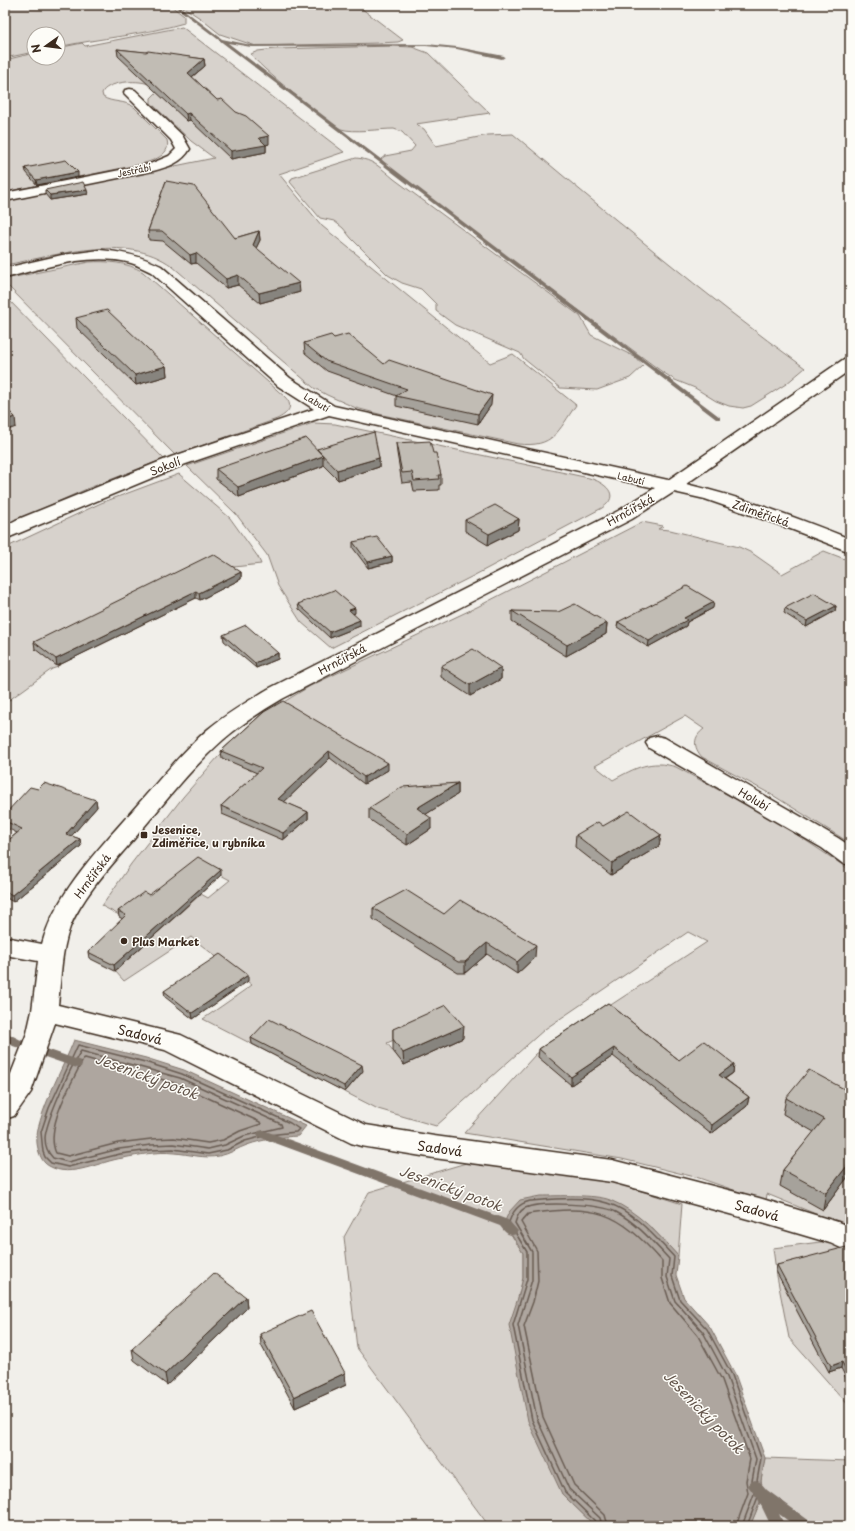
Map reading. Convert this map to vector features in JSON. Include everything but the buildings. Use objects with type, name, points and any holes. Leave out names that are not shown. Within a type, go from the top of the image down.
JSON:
[{"type":"street","name":"Jestřábí","points":[[5,197],[153,167],[166,163],[180,154],[183,149],[177,138],[130,93]]},
{"type":"street","name":"Labutí","points":[[5,273],[64,259],[87,256],[114,256],[144,262],[156,269],[284,382],[328,410],[420,429],[670,487]]},
{"type":"street","name":"Hrnčířská","points":[[12,1100],[42,1022],[51,954],[58,928],[70,905],[96,868],[187,763],[215,735],[241,714],[275,694],[625,514],[670,487],[850,362]]},
{"type":"street","name":"Sokolí","points":[[5,533],[177,461],[328,410]]},
{"type":"street","name":"Zdiměřická","points":[[670,487],[710,495],[795,524],[850,546]]},
{"type":"street","name":"Holubí","points":[[657,743],[830,843],[850,857]]},
{"type":"street","points":[[5,946],[51,954]]},
{"type":"street","name":"Sadová","points":[[42,1022],[172,1042],[361,1135],[434,1148],[612,1171],[759,1210],[838,1234],[850,1240]]},
{"type":"shaded area","points":[[5,5],[170,5],[184,16],[184,23],[153,31],[66,46],[66,26],[26,26],[26,54],[5,58]]},
{"type":"shaded area","points":[[180,5],[357,5],[403,40],[398,42],[379,43],[256,46],[220,34],[200,18]]},
{"type":"shaded area","points":[[182,27],[344,152],[279,174],[322,226],[490,363],[513,354],[576,405],[559,430],[554,436],[540,443],[530,445],[518,444],[356,408],[314,388],[172,266],[154,256],[134,250],[112,248],[90,249],[5,265],[5,201],[214,158],[191,141],[151,103],[151,98],[157,92],[150,85],[143,82],[122,82],[109,86],[105,89],[102,93],[103,97],[126,103],[134,107],[167,140],[168,146],[163,155],[137,165],[5,192],[5,60],[26,55],[26,66],[66,66],[66,46],[82,43],[85,46]]},
{"type":"shaded area","points":[[392,46],[412,47],[428,53],[490,113],[416,124],[424,129],[436,146],[488,135],[513,134],[730,312],[805,368],[786,384],[751,406],[743,408],[729,406],[716,401],[695,388],[675,380],[386,166],[381,159],[385,156],[411,151],[415,146],[402,132],[394,129],[359,131],[341,129],[293,93],[255,60],[251,54],[258,51],[275,49]]},
{"type":"shaded area","points":[[356,158],[372,162],[381,168],[580,316],[591,335],[635,357],[643,366],[630,378],[597,390],[560,388],[524,359],[520,353],[455,325],[436,311],[436,304],[421,289],[402,283],[388,275],[343,228],[334,221],[320,218],[290,182],[292,178]]},
{"type":"shaded area","points":[[89,262],[124,264],[143,272],[285,397],[290,407],[287,412],[277,419],[175,455],[5,283],[5,279]]},
{"type":"shaded area","points":[[5,296],[164,459],[89,488],[5,525]]},
{"type":"shaded area","points":[[313,423],[335,424],[589,478],[605,486],[611,494],[611,498],[602,508],[473,576],[331,648],[301,622],[278,586],[267,555],[236,514],[187,466]]},
{"type":"shaded area","points":[[179,474],[230,518],[258,557],[261,564],[225,568],[36,649],[58,667],[52,669],[5,703],[5,548],[101,503]]},
{"type":"shaded area","points":[[642,522],[663,526],[658,529],[670,530],[739,547],[752,553],[782,574],[824,551],[850,561],[850,843],[774,796],[702,757],[697,750],[696,739],[700,732],[704,729],[685,716],[595,766],[613,780],[643,766],[651,764],[676,767],[778,822],[850,870],[850,1228],[767,1194],[766,1201],[699,1178],[622,1159],[464,1133],[536,1054],[707,942],[688,932],[545,1029],[436,1126],[378,1109],[203,1019],[252,985],[191,937],[124,981],[115,971],[201,894],[208,898],[230,880],[198,863],[145,898],[121,916],[102,906],[131,864],[183,797],[218,757],[259,717],[310,686],[477,607]],"holes":[[[446,1017],[404,1065],[387,1043]]]},
{"type":"shaded area","points":[[466,1163],[607,1180],[682,1204],[678,1256],[652,1228],[504,1223],[523,1253],[523,1278],[518,1298],[562,1494],[595,1526],[489,1526],[357,1348],[344,1237],[369,1192]]},
{"type":"shaded area","points":[[828,1241],[850,1251],[850,1407],[789,1338],[776,1271],[773,1248]]},
{"type":"shaded area","points":[[765,1458],[850,1461],[850,1526],[750,1526],[763,1495],[761,1481]]},
{"type":"water","points":[[74,1040],[146,1058],[184,1070],[306,1126],[298,1136],[260,1141],[219,1156],[208,1157],[174,1153],[155,1153],[114,1160],[76,1170],[58,1170],[46,1164],[42,1159],[37,1146],[37,1133],[45,1107]]},
{"type":"water","points":[[540,1196],[586,1196],[610,1200],[630,1210],[639,1217],[656,1232],[678,1256],[676,1275],[684,1298],[710,1327],[735,1374],[765,1458],[761,1481],[763,1495],[750,1526],[595,1526],[562,1494],[528,1421],[509,1325],[523,1278],[523,1253],[504,1223],[509,1212],[520,1200]]},
{"type":"waterway","points":[[175,5],[718,418]]},
{"type":"waterway","points":[[222,40],[251,46],[426,45],[457,48],[502,57]]},
{"type":"waterway","name":"Jesenický potok","points":[[5,1036],[17,1043],[77,1064]]},
{"type":"waterway","name":"Jesenický potok","points":[[263,1134],[504,1223],[512,1231]]},
{"type":"waterway","name":"Jesenický potok","points":[[755,1486],[763,1495],[778,1526]]},
{"type":"waterway","points":[[764,1495],[806,1526]]},
{"type":"place","name":"Jesenice, Zdiměřice, u rybníka","points":[[144,835]]},
{"type":"place","name":"Plus Market","points":[[124,941]]}]
